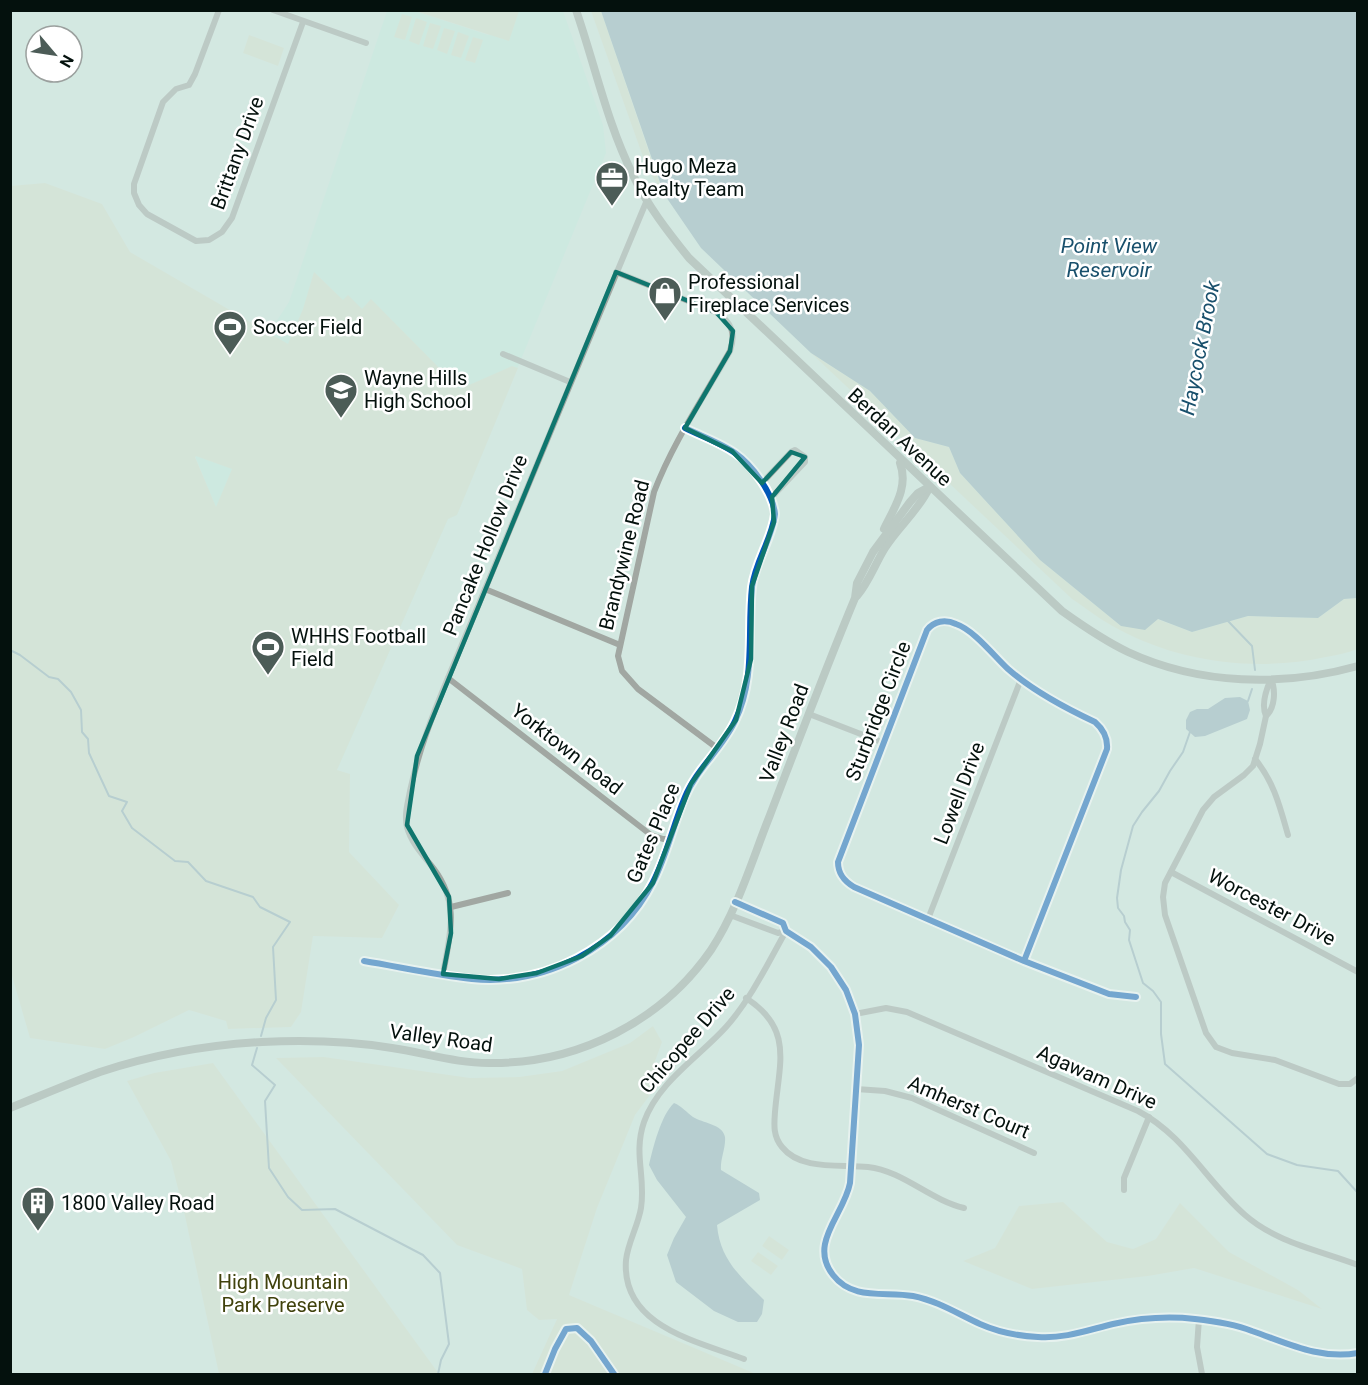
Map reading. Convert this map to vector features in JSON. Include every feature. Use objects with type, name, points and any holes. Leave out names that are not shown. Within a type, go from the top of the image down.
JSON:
[{"type":"main road","name":"Berdan Avenue","points":[[576,10],[623,152],[646,200],[665,229],[699,269],[1062,611],[1110,643],[1148,660],[1198,674],[1232,679],[1271,679],[1314,676],[1358,666]]},
{"type":"main road","points":[[873,552],[902,491],[903,471],[899,459]]},
{"type":"main road","name":"Valley Road","points":[[10,1108],[126,1064],[182,1051],[235,1044],[286,1041],[351,1043],[472,1062],[493,1063],[558,1056],[602,1040],[636,1022],[682,985],[719,937],[730,915],[855,598],[857,583],[873,552],[910,502],[918,493],[929,487]]},
{"type":"main road","name":"Valley Road","points":[[855,598],[866,585],[885,548],[924,499],[929,487]]},
{"type":"street","name":"Brittany Drive","points":[[219,10],[189,85],[168,95],[163,102],[134,184],[134,193],[139,205],[147,214],[196,240],[208,240],[222,232],[232,218],[303,22]]},
{"type":"street","points":[[273,10],[366,43]]},
{"type":"street","name":"Pancake Hollow Drive","points":[[443,974],[451,933],[449,897],[440,877],[410,834],[406,816],[417,756],[646,200]]},
{"type":"street","name":"Brandywine Road","points":[[616,272],[716,312],[726,320],[733,331],[734,338],[730,351],[685,428],[654,492],[620,645],[619,664],[627,678],[638,689],[717,748]]},
{"type":"street","points":[[503,354],[570,382]]},
{"type":"street","points":[[685,428],[738,455],[772,497],[805,462],[805,457],[795,450],[791,452],[762,483]]},
{"type":"street","name":"Gates Place","points":[[364,961],[473,979],[518,977],[555,968],[582,956],[610,936],[636,909],[653,883],[691,784],[736,720],[748,684],[751,659],[752,586],[774,522],[772,497]]},
{"type":"street","points":[[485,589],[620,645]]},
{"type":"street","name":"Sturbridge Circle","points":[[928,919],[854,887],[843,879],[838,861],[927,630],[935,623],[948,621],[961,626],[1021,679],[1060,704],[1095,722],[1104,733],[1108,745],[1024,961]]},
{"type":"street","name":"Yorktown Road","points":[[448,678],[651,835],[670,839]]},
{"type":"street","name":"Lowell Drive","points":[[928,919],[1021,679]]},
{"type":"street","points":[[1271,679],[1263,711],[1266,716],[1253,766],[1214,797],[1203,810],[1165,883],[1163,897],[1165,915],[1206,1033],[1216,1047],[1232,1053],[1275,1060],[1339,1084],[1350,1084],[1358,1078]]},
{"type":"street","points":[[809,714],[884,743]]},
{"type":"street","points":[[1255,759],[1276,791],[1288,835]]},
{"type":"street","name":"Worcester Drive","points":[[1171,872],[1358,972]]},
{"type":"street","points":[[451,907],[508,893]]},
{"type":"street","points":[[735,902],[783,923],[786,931],[806,943],[822,957],[840,978],[855,1014],[859,1045],[849,1191],[842,1208],[826,1233],[824,1249],[831,1274],[851,1290],[867,1294],[899,1294],[927,1300],[995,1329],[1025,1336],[1064,1336],[1146,1319],[1199,1319],[1243,1328],[1323,1354],[1358,1353]]},
{"type":"street","points":[[730,915],[778,933],[786,931]]},
{"type":"street","points":[[928,919],[1024,961],[1109,994],[1136,997]]},
{"type":"street","name":"Chicopee Drive","points":[[744,1359],[665,1329],[650,1318],[633,1296],[626,1268],[628,1248],[642,1205],[639,1151],[641,1133],[650,1110],[663,1090],[725,1028],[746,998],[786,931]]},
{"type":"street","points":[[746,998],[767,1014],[779,1035],[780,1051],[774,1128],[778,1141],[788,1153],[802,1161],[868,1167],[890,1173],[949,1205],[964,1208]]},
{"type":"street","name":"Agawam Drive","points":[[855,1014],[886,1008],[907,1011],[1149,1117],[1172,1134],[1236,1206],[1259,1225],[1285,1240],[1358,1265]]},
{"type":"street","name":"Amherst Court","points":[[856,1089],[885,1091],[912,1098],[1034,1153]]},
{"type":"street","points":[[1124,1190],[1124,1178],[1149,1117]]},
{"type":"street","points":[[1199,1319],[1197,1347],[1202,1374]]},
{"type":"highlighted area","points":[[616,272],[716,312],[733,331],[730,351],[685,428],[732,451],[762,483],[791,452],[805,457],[772,497],[774,522],[752,586],[751,659],[736,720],[691,784],[653,883],[610,936],[582,956],[537,973],[499,979],[443,974],[451,933],[449,897],[407,825],[417,756]]},
{"type":"shaded area","name":"Wayne Hills High School","points":[[387,11],[415,11],[488,35],[519,11],[563,11],[603,125],[606,153],[457,515],[448,519],[338,768],[216,508],[195,456],[211,301],[268,334],[289,302]]},
{"type":"green space","points":[[415,11],[519,11],[509,41]]},
{"type":"green space","points":[[591,11],[601,11],[663,193],[647,168]]},
{"type":"green space","points":[[402,14],[412,17],[405,40],[394,37]]},
{"type":"green space","points":[[416,18],[427,22],[419,45],[409,41]]},
{"type":"green space","points":[[430,23],[441,26],[433,49],[423,46]]},
{"type":"green space","points":[[444,28],[455,31],[447,54],[437,50]]},
{"type":"green space","points":[[458,32],[469,36],[461,58],[451,55]]},
{"type":"green space","points":[[249,35],[284,48],[278,66],[243,53]]},
{"type":"green space","points":[[473,37],[483,40],[475,63],[465,60]]},
{"type":"green space","points":[[45,183],[102,204],[130,252],[288,344],[303,309],[314,272],[343,300],[348,295],[362,309],[371,299],[460,389],[512,366],[518,368],[457,515],[448,519],[337,770],[350,774],[349,852],[399,905],[382,938],[313,936],[301,1012],[291,1027],[228,1029],[226,1021],[189,1010],[105,1049],[30,1038],[10,969],[10,186]],"holes":[[[195,457],[232,469],[216,507]]]},
{"type":"green space","points":[[811,353],[870,391],[915,438],[949,447],[960,473],[1040,560],[1121,626],[1157,619],[1192,632],[1248,616],[1318,618],[1344,599],[1357,598],[1357,649],[1338,655],[1300,661],[1246,664],[1193,657],[1167,650],[1112,626],[1072,599]]},
{"type":"green space","points":[[653,1026],[662,1042],[654,1064],[665,1075],[635,1115],[597,1208],[569,1295],[756,1374],[532,1374],[557,1319],[539,1320],[527,1310],[522,1269],[457,1245],[276,1058],[324,1057],[470,1078],[519,1077],[562,1071],[630,1043]]},
{"type":"green space","name":"High Mountain Park Preserve","points":[[213,1063],[439,1374],[219,1374],[171,1161],[127,1081],[154,1073]]},
{"type":"green space","points":[[1063,1202],[1107,1242],[1133,1249],[1156,1239],[1180,1203],[1229,1252],[1298,1290],[1322,1309],[1194,1268],[1148,1276],[1032,1289],[963,1261],[995,1248],[1019,1206]]},
{"type":"green space","points":[[769,1236],[789,1250],[782,1260],[762,1246]]},
{"type":"green space","points":[[758,1252],[778,1266],[771,1275],[751,1261]]},
{"type":"water","name":"Point View Reservoir","points":[[601,11],[1357,11],[1357,598],[1344,599],[1318,618],[1248,616],[1192,632],[1158,619],[1145,630],[1121,626],[1040,560],[960,473],[949,447],[915,438],[870,391],[811,353],[701,248],[664,194]]},
{"type":"water","points":[[1240,697],[1248,701],[1250,710],[1247,719],[1205,736],[1195,737],[1186,729],[1186,720],[1190,712],[1197,709],[1208,709],[1225,698]]},
{"type":"water","points":[[674,1103],[693,1117],[720,1129],[725,1137],[721,1170],[759,1193],[760,1200],[717,1225],[722,1248],[727,1258],[764,1300],[762,1314],[757,1322],[738,1322],[714,1311],[676,1282],[667,1255],[686,1217],[657,1180],[649,1165],[661,1123]]},
{"type":"waterway","name":"Haycock Brook","points":[[1227,620],[1252,646],[1255,670]]},
{"type":"waterway","points":[[10,650],[49,677],[58,679],[71,692],[81,710],[82,732],[88,739],[89,753],[109,796],[127,802],[122,811],[132,828],[175,861],[188,862],[206,881],[253,897],[260,907],[290,922],[273,947],[276,1000],[266,1018],[261,1036]]},
{"type":"waterway","name":"Haycock Brook","points":[[1248,701],[1252,689]]},
{"type":"waterway","name":"Haycock Brook","points":[[1193,731],[1190,732],[1183,752],[1159,791],[1133,826],[1121,870],[1117,898],[1118,908],[1130,930],[1129,940],[1143,983],[1161,1002],[1161,1034],[1165,1064],[1267,1154],[1297,1165],[1338,1171],[1358,1193]]},
{"type":"waterway","points":[[257,1048],[252,1065],[275,1085],[265,1101],[269,1168],[288,1197],[302,1210],[335,1209],[423,1255],[440,1273],[449,1344],[441,1360],[438,1374]]},
{"type":"cycle path","points":[[364,961],[472,979],[499,980],[553,969],[578,958],[600,944],[621,926],[639,905],[653,882],[690,787],[730,731],[742,705],[750,655],[752,587],[775,514],[766,489],[742,458],[724,446],[685,428]]},
{"type":"cycle path","points":[[1024,961],[1107,749],[1107,741],[1103,730],[1095,722],[1028,685],[963,627],[952,622],[940,622],[927,630],[838,862],[840,874],[854,887],[1024,961],[1109,994],[1136,997]]},
{"type":"cycle path","points":[[735,902],[783,923],[786,931],[811,947],[831,967],[846,990],[855,1014],[859,1045],[850,1183],[847,1195],[830,1229],[824,1252],[826,1263],[841,1283],[860,1292],[922,1298],[987,1327],[1023,1336],[1057,1337],[1133,1320],[1185,1318],[1238,1326],[1317,1352],[1344,1355],[1358,1353]]},
{"type":"cycle path","points":[[545,1374],[566,1329],[577,1328],[591,1341],[614,1374]]},
{"type":"place","name":"Hugo Meza Realty Team","points":[[612,207]]},
{"type":"place","name":"Professional Fireplace Services","points":[[665,322]]},
{"type":"place","name":"Soccer Field","points":[[230,356]]},
{"type":"place","name":"Wayne Hills High School","points":[[341,419]]},
{"type":"place","name":"WHHS Football Field","points":[[268,676]]},
{"type":"place","name":"1800 Valley Road","points":[[38,1232]]}]
